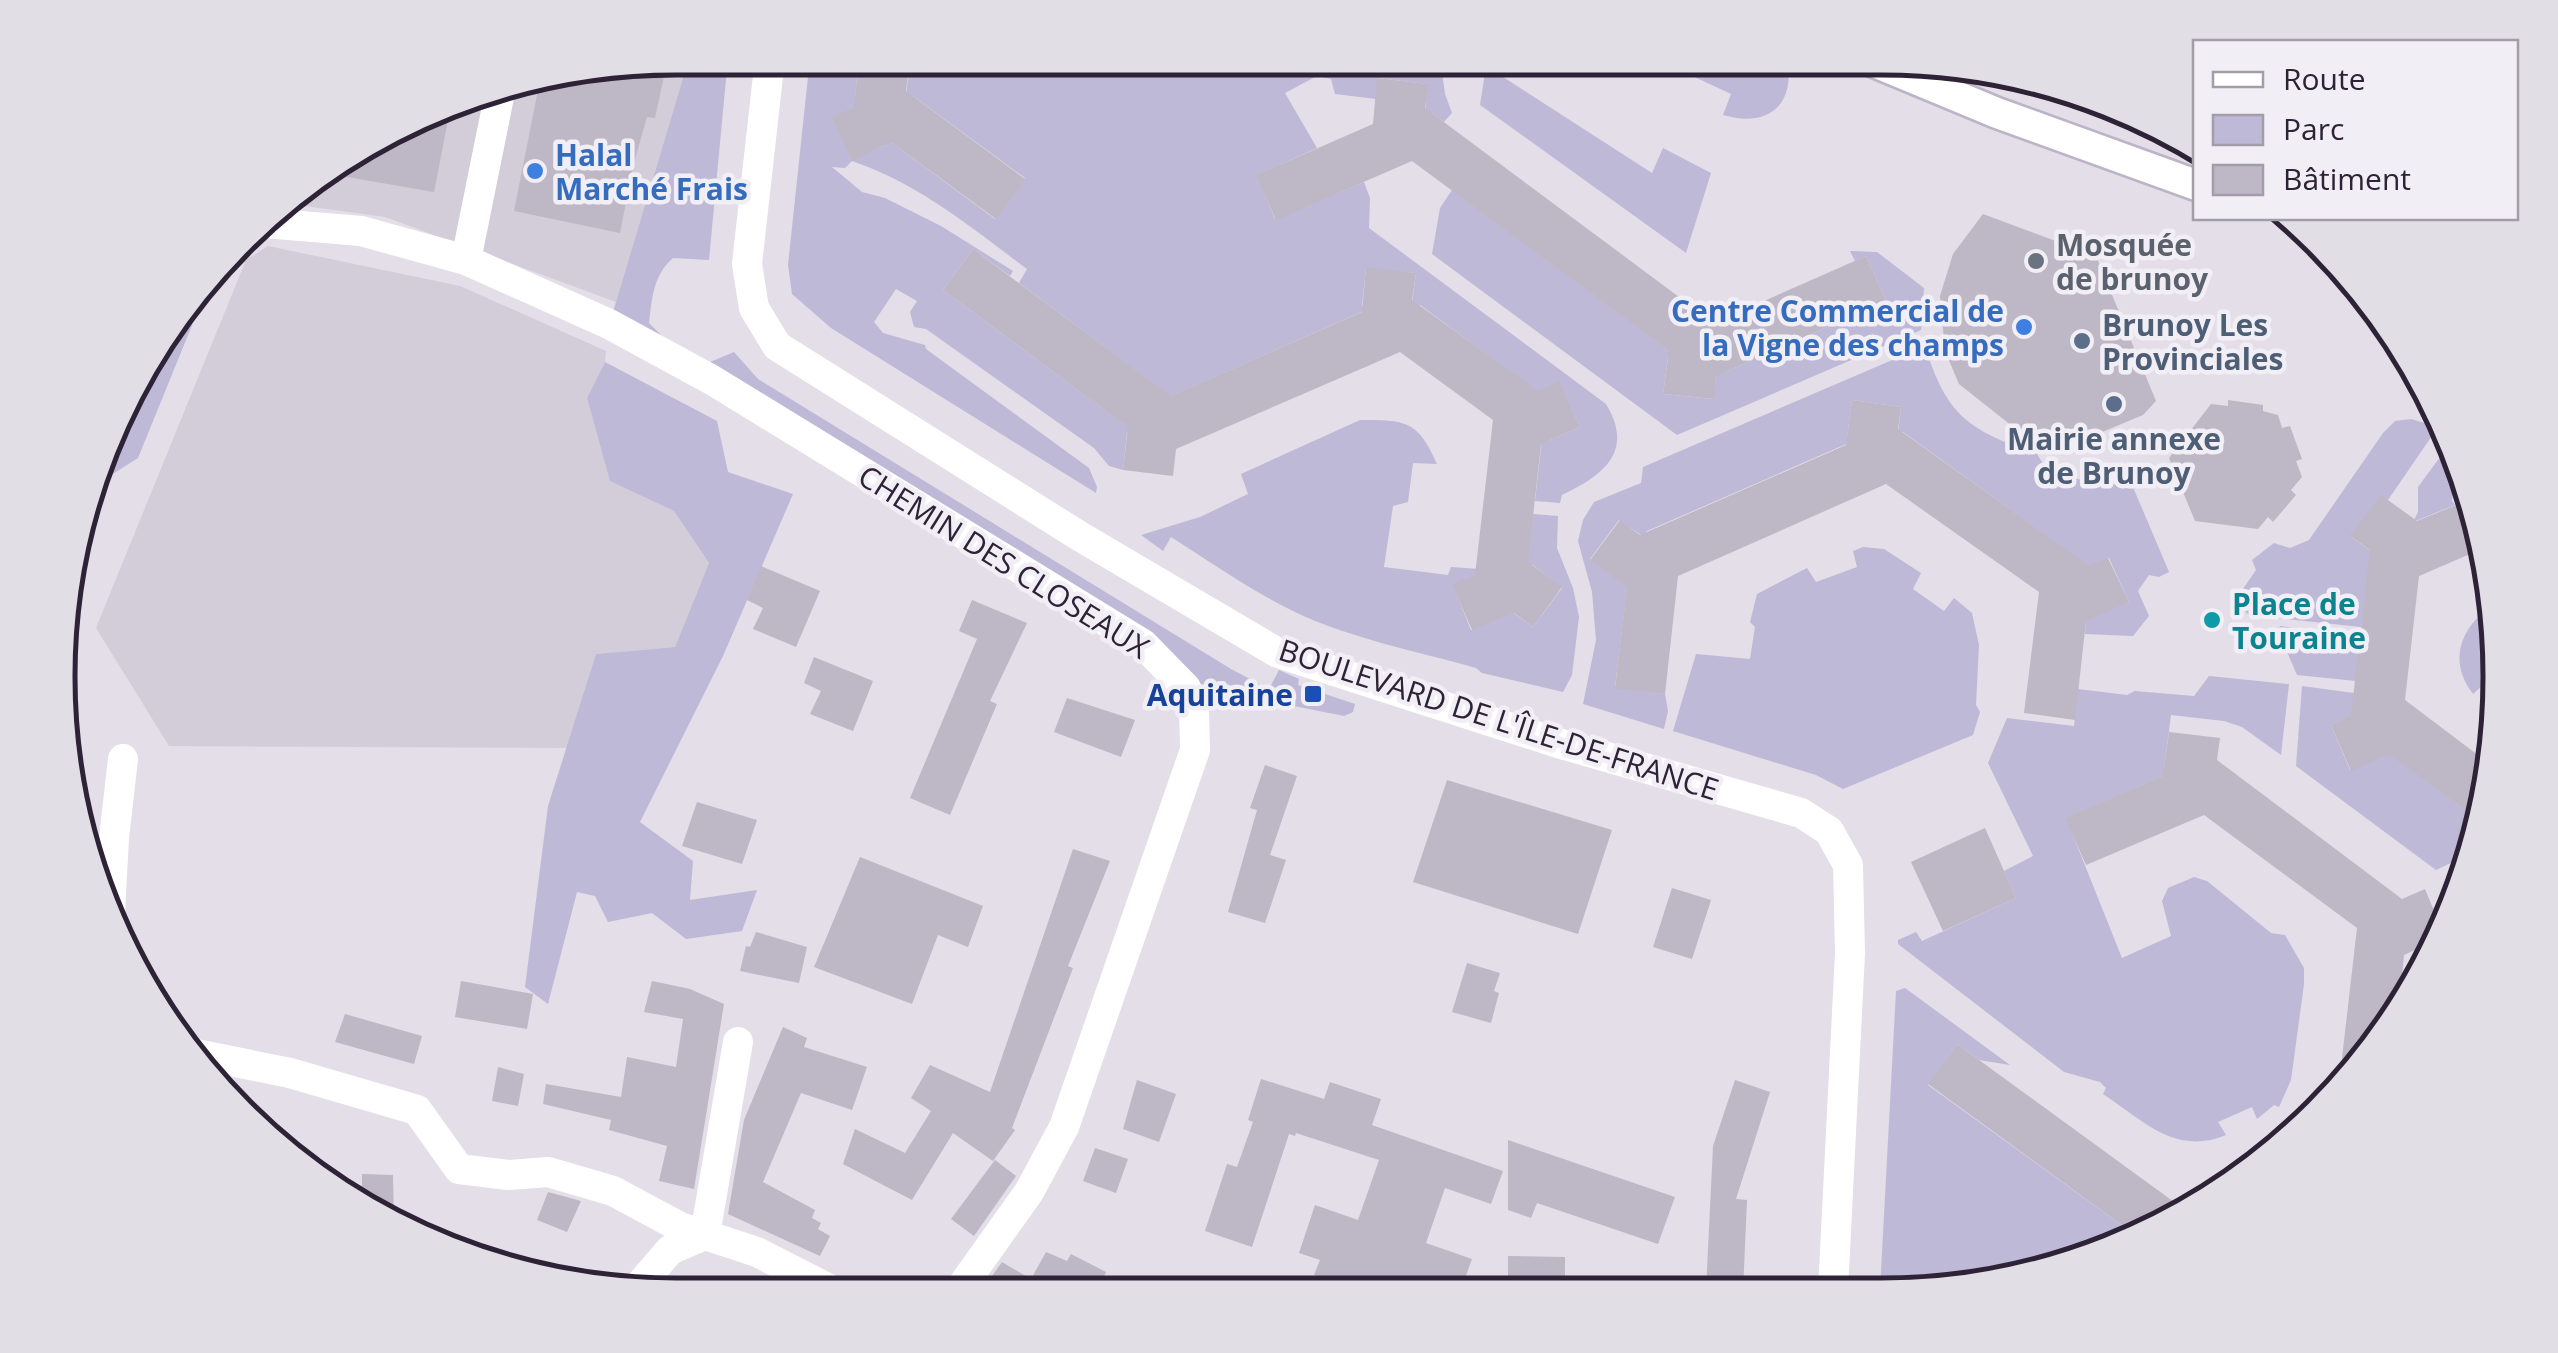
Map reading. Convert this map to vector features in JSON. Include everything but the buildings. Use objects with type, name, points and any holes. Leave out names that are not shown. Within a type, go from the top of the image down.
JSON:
[{"type":"street","name":"BOULEVARD DE L'ÎLE-DE-FRANCE","points":[[768,75],[746,264],[754,308],[776,346],[1081,537],[1278,652],[1558,743],[1802,813],[1829,831],[1848,865],[1850,953],[1833,1278]]},
{"type":"street","points":[[1907,76],[1997,113],[2193,184]]},
{"type":"street","points":[[466,260],[498,102]]},
{"type":"street","name":"CHEMIN DES CLOSEAUX","points":[[280,224],[361,231],[466,260],[609,324],[743,399],[1143,644],[1186,688],[1194,708],[1194,750],[1064,1127],[1029,1192],[969,1278]]},
{"type":"street","points":[[100,838],[123,760]]},
{"type":"street","points":[[705,1235],[738,1042]]},
{"type":"street","points":[[211,1057],[290,1073],[417,1110],[459,1168],[508,1174],[548,1172],[613,1191],[680,1227],[757,1252],[808,1278]]},
{"type":"street","points":[[647,1277],[670,1250],[705,1235]]},
{"type":"shaded area","points":[[684,75],[616,302],[385,217],[302,206],[342,176],[410,137],[483,107],[598,80]]},
{"type":"shaded area","points":[[268,246],[460,286],[606,351],[605,362],[587,398],[610,480],[674,511],[709,563],[675,647],[596,654],[567,748],[169,746],[96,628],[246,260]]},
{"type":"green space","points":[[684,75],[726,75],[709,260],[673,258],[666,265],[657,280],[649,323],[668,342],[710,362],[734,352],[758,379],[1231,669],[1269,689],[1279,670],[1299,679],[1298,685],[1355,704],[1353,712],[1344,716],[1209,689],[613,312]]},
{"type":"green space","points":[[808,75],[857,75],[855,98],[859,105],[833,117],[852,160],[885,145],[887,139],[995,219],[1025,178],[913,96],[906,97],[908,75],[1442,75],[1452,113],[1444,122],[1430,112],[1425,114],[1427,84],[1378,78],[1376,99],[1335,94],[1331,79],[1317,76],[1285,93],[1317,148],[1257,175],[1275,219],[1364,182],[1370,198],[1369,228],[1606,404],[1614,421],[1616,449],[1602,470],[1562,495],[1560,503],[1535,501],[1542,438],[1548,441],[1580,427],[1559,382],[1533,394],[1531,387],[1420,305],[1416,307],[1412,303],[1416,273],[1366,268],[1362,305],[1366,310],[1167,398],[1165,392],[1019,283],[1027,269],[944,208],[899,181],[852,161],[845,168],[832,167],[862,192],[885,198],[941,226],[1013,271],[1010,276],[973,249],[943,290],[1131,429],[1127,433],[1123,470],[1109,466],[1094,448],[926,329],[914,327],[910,312],[917,301],[896,289],[874,322],[883,333],[925,345],[1089,468],[1096,493],[831,328],[792,294],[788,265]]},
{"type":"green space","points":[[1485,75],[1500,75],[1652,173],[1663,148],[1711,173],[1686,253],[1480,105]]},
{"type":"green space","points":[[1690,75],[1789,75],[1782,101],[1765,115],[1723,115],[1731,94]]},
{"type":"green space","points":[[1452,190],[1672,353],[1668,357],[1663,394],[1713,399],[1717,369],[1725,372],[1886,301],[1866,256],[1855,261],[1850,251],[1877,252],[1924,288],[1921,330],[1677,435],[1432,254],[1440,208]]},
{"type":"green space","points":[[197,313],[138,458],[111,475],[137,410]]},
{"type":"green space","points":[[1925,346],[1952,405],[1977,428],[2037,454],[2050,475],[2133,487],[2169,572],[2159,577],[2149,575],[2138,591],[2149,616],[2133,636],[2085,634],[2086,618],[2129,602],[2109,558],[2084,567],[2083,562],[1903,432],[1898,433],[1901,407],[1852,400],[1847,438],[1851,442],[1647,531],[1644,537],[1619,520],[1590,559],[1621,582],[1628,582],[1615,687],[1665,694],[1668,711],[1664,729],[1583,704],[1596,640],[1592,592],[1578,541],[1583,520],[1594,502],[1641,483],[1643,467]]},
{"type":"green space","points":[[605,362],[717,421],[728,472],[793,494],[723,656],[640,822],[693,861],[690,900],[757,890],[742,931],[686,939],[652,913],[608,922],[595,896],[577,892],[548,1004],[525,987],[548,806],[596,654],[675,647],[709,563],[674,511],[610,481],[587,398]]},
{"type":"green space","points":[[2411,419],[2427,424],[2432,435],[2388,500],[2381,496],[2351,537],[2374,553],[2361,627],[2249,615],[2234,602],[2256,570],[2252,560],[2274,543],[2290,548],[2309,540],[2395,421]]},
{"type":"green space","points":[[1360,420],[1399,422],[1416,431],[1430,449],[1437,464],[1413,463],[1408,502],[1393,506],[1384,567],[1448,575],[1451,567],[1480,569],[1480,573],[1453,585],[1471,630],[1506,616],[1508,609],[1533,627],[1562,588],[1533,565],[1527,566],[1533,514],[1558,516],[1557,548],[1573,588],[1579,617],[1572,675],[1563,692],[1482,673],[1318,622],[1265,596],[1171,537],[1163,551],[1141,535],[1200,517],[1248,494],[1241,474]]},
{"type":"green space","points":[[2441,456],[2455,505],[2413,522],[2418,512],[2418,487]]},
{"type":"green space","points":[[1863,547],[1884,549],[1921,573],[1913,589],[1944,611],[1954,598],[1972,613],[1979,645],[1976,705],[1980,712],[1973,735],[1843,789],[1816,775],[1673,731],[1696,654],[1750,659],[1755,627],[1750,622],[1757,594],[1807,568],[1816,582],[1857,567],[1853,551]]},
{"type":"green space","points":[[2480,616],[2483,685],[2473,694],[2461,671],[2460,650]]},
{"type":"green space","points":[[2280,626],[2361,637],[2356,681],[2297,675],[2278,631]]},
{"type":"green space","points":[[2209,676],[2289,684],[2281,755],[2242,727],[2171,715],[2164,769],[2168,774],[2066,818],[2122,958],[2171,936],[2162,901],[2168,888],[2194,877],[2207,881],[2271,933],[2285,935],[2304,968],[2291,1080],[2279,1107],[2274,1105],[2257,1119],[2252,1107],[2218,1122],[2226,1135],[2191,1141],[2146,1124],[2103,1094],[2106,1088],[2100,1082],[2064,1072],[1898,944],[1898,940],[1916,932],[1922,941],[2016,898],[2004,871],[2033,856],[1988,763],[2007,718],[2074,726],[2078,689],[2127,695],[2135,691],[2194,696]]},
{"type":"green space","points":[[2302,686],[2354,693],[2356,713],[2331,725],[2350,770],[2386,751],[2467,812],[2454,862],[2436,870],[2296,766]]},
{"type":"green space","points":[[1905,988],[2010,1065],[1979,1060],[1957,1044],[1928,1085],[2124,1227],[2037,1258],[1960,1273],[1881,1278],[1896,991]]},
{"type":"place","name":"Halal Marché Frais","points":[[535,171]]},
{"type":"place","name":"Mosquée de brunoy","points":[[2036,261]]},
{"type":"place","name":"Centre Commercial de la Vigne des champs","points":[[2024,327]]},
{"type":"place","name":"Brunoy Les Provinciales","points":[[2082,341]]},
{"type":"place","name":"Mairie annexe de Brunoy","points":[[2114,404]]},
{"type":"place","name":"Place de Touraine","points":[[2212,620]]},
{"type":"place","name":"Aquitaine","points":[[1313,694]]}]
